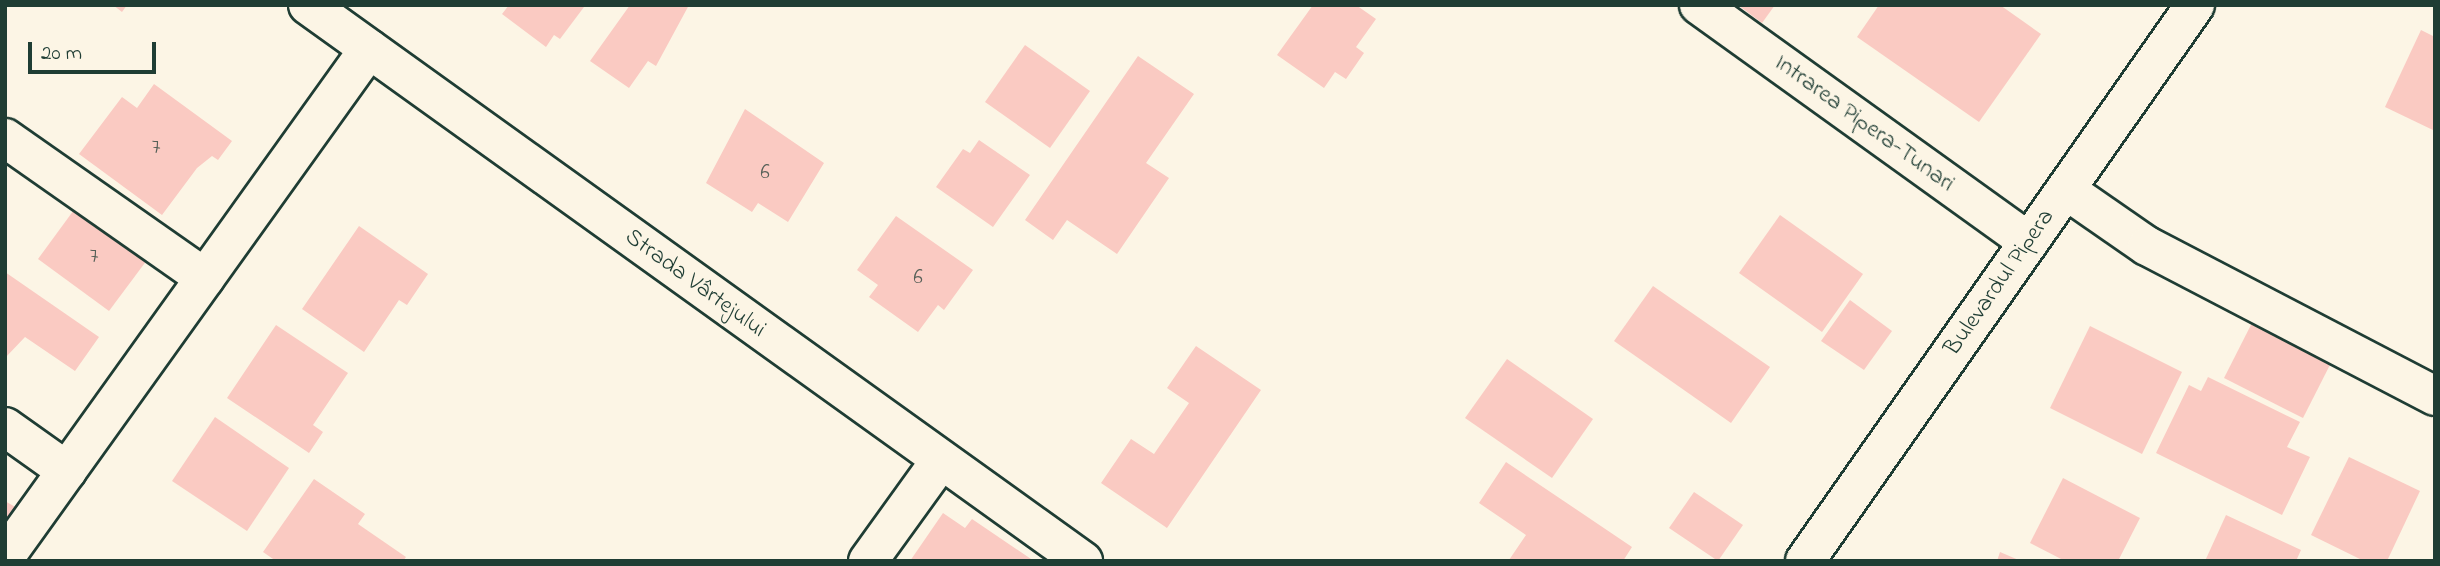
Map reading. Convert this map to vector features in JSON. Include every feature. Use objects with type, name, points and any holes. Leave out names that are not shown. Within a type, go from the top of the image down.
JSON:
[{"type":"street","name":"Strada Vârtejului","points":[[309,5],[940,461],[1083,561]]},
{"type":"street","name":"Intrarea Pipera-Tunari","points":[[1699,5],[2029,242]]},
{"type":"street","name":"Bulevardul Pipera","points":[[1805,561],[2196,5]]},
{"type":"street","points":[[5,557],[369,49]]},
{"type":"street","points":[[5,138],[205,278]]},
{"type":"street","points":[[2066,190],[2147,246],[2435,396]]},
{"type":"street","points":[[5,428],[67,471]]},
{"type":"street","points":[[868,561],[940,461]]},
{"type":"building","points":[[113,5],[127,5],[122,12]]},
{"type":"building","points":[[509,5],[584,7],[560,39],[554,35],[546,47],[502,14]]},
{"type":"building","points":[[630,5],[689,5],[656,66],[648,61],[629,88],[590,61]]},
{"type":"building","points":[[1313,5],[1356,5],[1376,19],[1356,47],[1364,53],[1346,79],[1335,72],[1324,88],[1277,55]]},
{"type":"building","points":[[1738,5],[1775,5],[1762,23]]},
{"type":"building","points":[[1879,5],[2000,5],[2041,34],[1979,122],[1857,37]]},
{"type":"building","points":[[2421,30],[2435,37],[2435,131],[2385,107]]},
{"type":"building","points":[[1025,45],[1090,91],[1050,148],[985,102]]},
{"type":"building","points":[[1138,56],[1194,94],[1146,163],[1169,178],[1117,254],[1067,220],[1053,240],[1025,220]]},
{"type":"building","points":[[154,84],[232,141],[218,160],[212,156],[197,168],[162,215],[79,154],[122,97],[137,108]]},
{"type":"building","points":[[745,109],[824,163],[788,222],[758,203],[752,212],[706,183]]},
{"type":"building","points":[[979,140],[1030,175],[993,227],[936,187],[963,149],[970,153]]},
{"type":"building","points":[[79,203],[150,256],[109,311],[38,259]]},
{"type":"building","points":[[1780,215],[1863,274],[1822,332],[1739,273]]},
{"type":"building","points":[[896,216],[973,270],[944,310],[938,305],[918,332],[869,297],[878,285],[857,270]]},
{"type":"building","points":[[359,226],[428,274],[407,305],[399,300],[364,352],[302,309]]},
{"type":"building","points":[[5,272],[99,337],[75,371],[25,337],[5,358]]},
{"type":"building","points":[[1653,286],[1770,367],[1731,423],[1614,341]]},
{"type":"building","points":[[1850,300],[1892,331],[1864,370],[1821,341]]},
{"type":"building","points":[[2256,315],[2335,355],[2303,418],[2224,378]]},
{"type":"building","points":[[276,325],[348,373],[313,425],[323,432],[309,453],[227,398]]},
{"type":"building","points":[[2090,326],[2182,372],[2142,454],[2050,408]]},
{"type":"building","points":[[1196,346],[1261,390],[1167,528],[1101,483],[1131,439],[1154,454],[1189,403],[1167,388]]},
{"type":"building","points":[[1507,359],[1593,419],[1552,478],[1465,418]]},
{"type":"building","points":[[2208,377],[2300,422],[2287,447],[2310,457],[2282,515],[2156,453],[2189,385],[2201,391]]},
{"type":"building","points":[[215,417],[289,468],[247,531],[172,481]]},
{"type":"building","points":[[2349,457],[2420,491],[2387,561],[2364,561],[2311,535]]},
{"type":"building","points":[[1506,462],[1632,547],[1623,561],[1509,560],[1526,535],[1479,503]]},
{"type":"building","points":[[2063,478],[2140,518],[2118,561],[2065,561],[2030,543]]},
{"type":"building","points":[[314,479],[365,514],[358,524],[406,557],[403,561],[276,561],[263,552]]},
{"type":"building","points":[[1694,492],[1743,525],[1718,561],[1669,528]]},
{"type":"building","points":[[5,501],[17,508],[5,524]]},
{"type":"building","points":[[943,513],[965,528],[972,519],[1034,561],[910,561]]},
{"type":"building","points":[[2226,515],[2301,550],[2296,561],[2205,561]]},
{"type":"building","points":[[2000,552],[2021,561],[1997,561]]}]
